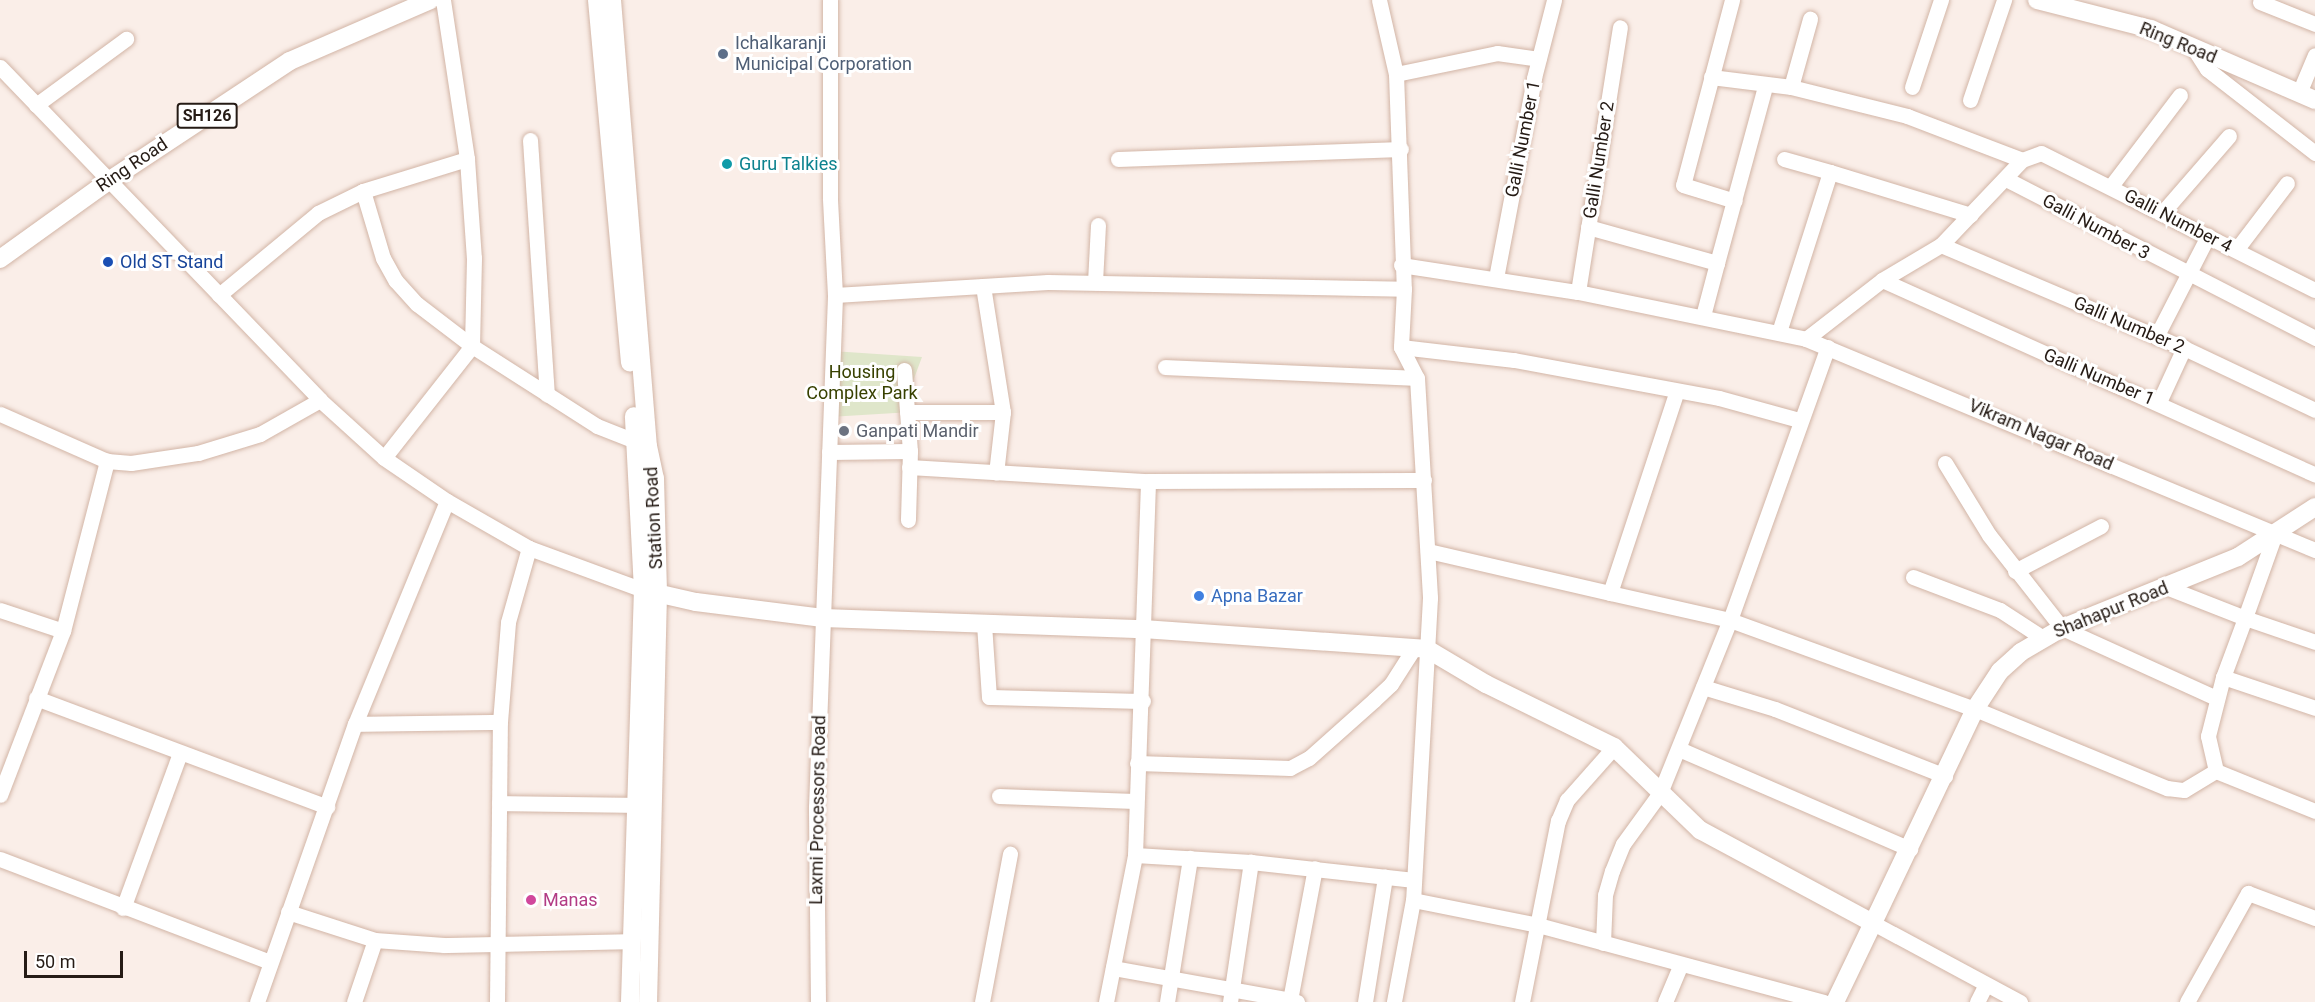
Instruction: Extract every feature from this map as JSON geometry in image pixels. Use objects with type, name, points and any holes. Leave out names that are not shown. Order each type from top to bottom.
[{"type":"main road","name":"Ring Road","points":[[0,259],[106,182],[290,61],[430,0]]},
{"type":"main road","name":"Station Road","points":[[597,0],[642,443]]},
{"type":"main road","name":"Station Road","points":[[612,0],[650,592],[648,1002]]},
{"type":"main road","name":"Ring Road","points":[[2037,0],[2081,5],[2151,29],[2307,97]]},
{"type":"main road","name":"Shahapur Road","points":[[1835,1002],[1945,776],[1975,709],[2000,671],[2043,638],[2062,628],[2238,557],[2315,507]]},
{"type":"main road","name":"Station Road","points":[[630,1002],[635,805],[650,592]]},
{"type":"main road","points":[[650,592],[823,618],[1143,629],[1420,648],[1486,684],[1614,747],[1693,825],[1725,847],[1873,923]]},
{"type":"street","points":[[384,458],[472,346],[474,258],[467,159],[443,0]]},
{"type":"street","name":"Laxmi Processors Road","points":[[818,1002],[816,807],[835,295],[830,198],[830,0]]},
{"type":"street","points":[[1379,0],[1396,74],[1401,149],[1401,265],[1404,289],[1401,347],[1417,378],[1428,551],[1420,648],[1413,900],[1394,1002]]},
{"type":"street","name":"Galli Number 1","points":[[1496,278],[1539,59],[1554,0]]},
{"type":"street","points":[[1732,0],[1683,185],[1736,201]]},
{"type":"street","points":[[1912,87],[1941,0]]},
{"type":"street","points":[[1970,100],[2004,0]]},
{"type":"street","points":[[2260,2],[2315,24]]},
{"type":"street","points":[[1791,87],[1810,19]]},
{"type":"street","name":"Galli Number 2","points":[[1578,292],[1620,27]]},
{"type":"street","points":[[36,105],[126,39]]},
{"type":"street","points":[[2194,49],[2206,69],[2315,153]]},
{"type":"street","points":[[1396,74],[1497,53],[1539,59]]},
{"type":"street","points":[[2307,97],[2315,55]]},
{"type":"street","points":[[2,72],[36,105],[106,182],[320,400],[384,458],[447,501],[529,548],[650,592]]},
{"type":"street","points":[[1711,77],[1765,86],[1791,87],[1907,116],[2022,160],[1941,245],[1882,280],[1806,339]]},
{"type":"street","points":[[1703,316],[1736,201],[1765,86]]},
{"type":"street","points":[[2111,186],[2180,95]]},
{"type":"street","points":[[2162,213],[2229,136]]},
{"type":"street","points":[[530,140],[546,394]]},
{"type":"street","points":[[1118,159],[1401,149]]},
{"type":"street","name":"Galli Number 4","points":[[2022,160],[2041,153],[2315,290]]},
{"type":"street","points":[[219,295],[318,213],[363,191],[467,159]]},
{"type":"street","points":[[1785,159],[1971,214]]},
{"type":"street","points":[[1779,332],[1830,172]]},
{"type":"street","name":"Galli Number 3","points":[[2006,179],[2187,275],[2315,338]]},
{"type":"street","points":[[2236,250],[2287,183]]},
{"type":"street","points":[[363,191],[383,258],[396,280],[417,304],[472,346],[597,426],[642,443]]},
{"type":"street","points":[[1095,282],[1098,225]]},
{"type":"street","points":[[1588,227],[1717,263]]},
{"type":"street","points":[[2156,337],[2208,236]]},
{"type":"street","name":"Galli Number 2","points":[[1941,245],[2184,348],[2315,410]]},
{"type":"street","name":"Vikram Nagar Road","points":[[1401,265],[1578,292],[1806,339],[2315,550]]},
{"type":"street","name":"Galli Number 1","points":[[1882,280],[2159,402],[2315,475]]},
{"type":"street","points":[[835,295],[1095,282],[1404,289]]},
{"type":"street","points":[[983,286],[1003,412],[996,473]]},
{"type":"street","points":[[1401,347],[1514,360],[1676,393],[1719,398],[1798,420]]},
{"type":"street","points":[[1603,943],[1604,905],[1612,871],[1623,844],[1660,793],[1679,749],[1730,620],[1798,420],[1828,347]]},
{"type":"street","points":[[2159,402],[2184,348]]},
{"type":"street","points":[[1165,367],[1417,378]]},
{"type":"street","points":[[904,370],[910,451],[908,520]]},
{"type":"street","points":[[1610,593],[1676,393]]},
{"type":"street","points":[[0,414],[107,462],[131,463],[198,453],[260,434],[320,400]]},
{"type":"street","points":[[907,412],[1003,412]]},
{"type":"street","points":[[829,452],[910,451]]},
{"type":"street","points":[[0,795],[63,631],[107,462]]},
{"type":"street","points":[[1945,463],[2015,570],[2062,628],[2216,698]]},
{"type":"street","points":[[909,467],[1148,481],[1425,480]]},
{"type":"street","points":[[1106,1002],[1135,855],[1134,801],[1143,701],[1148,481]]},
{"type":"street","points":[[257,1002],[355,724],[447,501]]},
{"type":"street","points":[[2015,570],[2101,526]]},
{"type":"street","points":[[2216,771],[2208,736],[2216,698],[2275,534]]},
{"type":"street","points":[[497,1002],[500,722],[508,622],[529,548]]},
{"type":"street","points":[[1428,551],[1730,620],[1975,709],[2167,788],[2184,790],[2216,771]]},
{"type":"street","points":[[1913,577],[2000,610],[2043,638]]},
{"type":"street","points":[[2166,587],[2315,642]]},
{"type":"street","points":[[0,610],[63,631]]},
{"type":"street","points":[[984,624],[989,697],[1143,701]]},
{"type":"street","points":[[1137,763],[1290,768],[1309,758],[1374,700],[1391,684],[1420,648]]},
{"type":"street","points":[[2223,677],[2315,708]]},
{"type":"street","points":[[1703,687],[1775,709],[1945,776]]},
{"type":"street","points":[[36,698],[327,807]]},
{"type":"street","points":[[355,724],[500,722]]},
{"type":"street","points":[[1522,1002],[1558,821],[1567,800],[1614,747]]},
{"type":"street","points":[[1679,749],[1910,849]]},
{"type":"street","points":[[123,908],[180,753]]},
{"type":"street","points":[[2216,771],[2315,811]]},
{"type":"street","points":[[999,796],[1134,801]]},
{"type":"street","points":[[499,803],[635,805]]},
{"type":"street","points":[[982,1002],[1010,854]]},
{"type":"street","points":[[1135,855],[1251,862],[1414,880]]},
{"type":"street","points":[[1167,1002],[1190,858]]},
{"type":"street","points":[[0,859],[123,908],[270,962]]},
{"type":"street","points":[[1231,995],[1251,862]]},
{"type":"street","points":[[1113,968],[1171,976],[1231,995],[1293,1001],[1315,868]]},
{"type":"street","points":[[1365,1002],[1385,877]]},
{"type":"street","points":[[2187,1002],[2248,893],[2315,918]]},
{"type":"street","points":[[1413,900],[1538,925],[1824,1002]]},
{"type":"street","points":[[288,912],[375,940],[498,944],[631,941]]},
{"type":"street","points":[[1873,923],[1985,986],[2020,1002]]},
{"type":"street","points":[[354,1002],[375,940]]},
{"type":"street","points":[[1665,1002],[1681,964]]},
{"type":"street","points":[[1977,1002],[1985,986]]},
{"type":"green space","name":"Housing Complex Park","points":[[832,351],[922,357],[909,392],[912,412],[829,417]]},
{"type":"place","name":"Ichalkaranji Municipal Corporation","points":[[723,54]]},
{"type":"place","name":"Guru Talkies","points":[[727,164]]},
{"type":"place","name":"Old ST Stand","points":[[108,262]]},
{"type":"place","name":"Ganpati Mandir","points":[[844,431]]},
{"type":"place","name":"Apna Bazar","points":[[1199,596]]},
{"type":"place","name":"Manas","points":[[531,900]]}]
